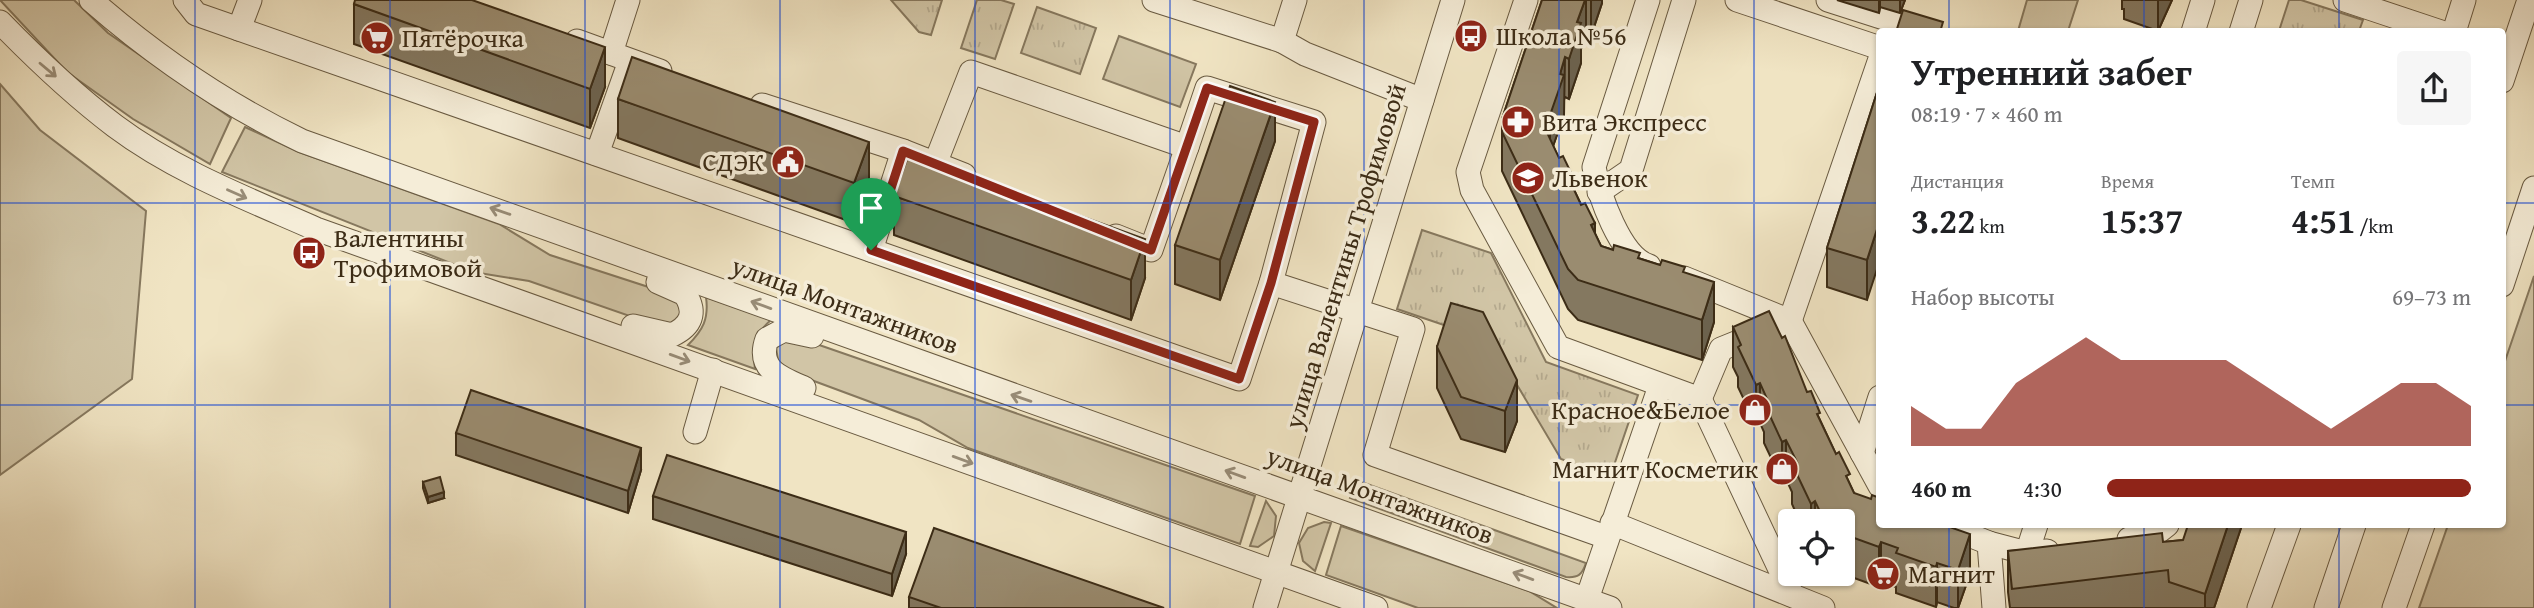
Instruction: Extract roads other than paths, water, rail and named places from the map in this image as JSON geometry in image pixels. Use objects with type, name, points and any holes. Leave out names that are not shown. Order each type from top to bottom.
[{"type":"street","name":"улица Монтажников","points":[[91,0],[129,34],[243,112],[302,141],[1611,608]]},
{"type":"street","points":[[185,0],[196,14],[1239,379],[1271,283],[1314,122],[1207,88],[1151,250],[1100,229]]},
{"type":"street","points":[[239,29],[250,0]]},
{"type":"street","points":[[597,154],[620,57],[628,0]]},
{"type":"street","points":[[1154,0],[1282,41],[1305,54],[1422,100]]},
{"type":"street","points":[[1282,41],[1295,0]]},
{"type":"street","name":"улица Валентины Трофимовой","points":[[1265,608],[1453,0]]},
{"type":"street","points":[[1526,0],[1468,172],[1472,190],[1558,346],[1700,399],[1792,595]]},
{"type":"street","points":[[1648,0],[1594,167],[1599,192],[1627,250],[1638,263],[1790,321],[1876,479]]},
{"type":"street","points":[[1599,192],[1631,170],[1684,0]]},
{"type":"street","points":[[1737,0],[1876,47]]},
{"type":"street","points":[[1828,0],[1916,28]]},
{"type":"street","points":[[2194,28],[2203,0]]},
{"type":"street","points":[[2242,28],[2251,0]]},
{"type":"street","points":[[2345,0],[2429,28]]},
{"type":"street","points":[[2455,28],[2465,0]]},
{"type":"street","points":[[2506,69],[2529,0]]},
{"type":"street","points":[[0,22],[37,60],[117,127],[209,182],[316,229],[1376,608]]},
{"type":"street","points":[[550,31],[682,78]]},
{"type":"street","points":[[1700,399],[1721,349],[1790,321],[1876,71]]},
{"type":"street","points":[[935,164],[971,72],[1186,147]]},
{"type":"street","points":[[747,99],[903,151],[986,184]]},
{"type":"street","points":[[871,250],[903,151]]},
{"type":"street","points":[[2506,274],[2534,188]]},
{"type":"street","points":[[518,300],[567,305],[661,335],[672,335],[689,324],[692,314],[685,295],[675,288],[579,254],[545,227]]},
{"type":"street","points":[[1271,283],[1413,329],[1375,455],[1609,530],[1823,608]]},
{"type":"street","points":[[917,361],[870,355],[796,330],[775,334],[768,339],[764,349],[765,360],[779,378],[878,416],[932,449]]},
{"type":"street","points":[[695,432],[713,370]]},
{"type":"street","points":[[1587,599],[1660,386]]},
{"type":"street","points":[[1862,453],[1876,409]]},
{"type":"street","points":[[1952,528],[2028,553],[2074,547]]},
{"type":"street","points":[[2028,553],[2035,528]]},
{"type":"street","points":[[2113,541],[2153,536],[2163,528]]},
{"type":"street","points":[[2259,608],[2288,528]]},
{"type":"street","points":[[2326,608],[2353,528]]},
{"type":"street","points":[[2394,608],[2422,528]]},
{"type":"street","points":[[1989,542],[1994,608]]},
{"type":"place","name":"Школа №56","points":[[1471,36]]},
{"type":"place","name":"Пятёрочка","points":[[377,38]]},
{"type":"place","name":"Вита Экспресс","points":[[1518,122]]},
{"type":"place","name":"СДЭК","points":[[788,162]]},
{"type":"place","name":"Львенок","points":[[1528,178]]},
{"type":"place","name":"Валентины Трофимовой","points":[[309,253]]},
{"type":"place","name":"Красное&Белое","points":[[1755,410]]},
{"type":"place","name":"Магнит Косметик","points":[[1782,469]]},
{"type":"place","name":"Магнит","points":[[1883,574]]}]
